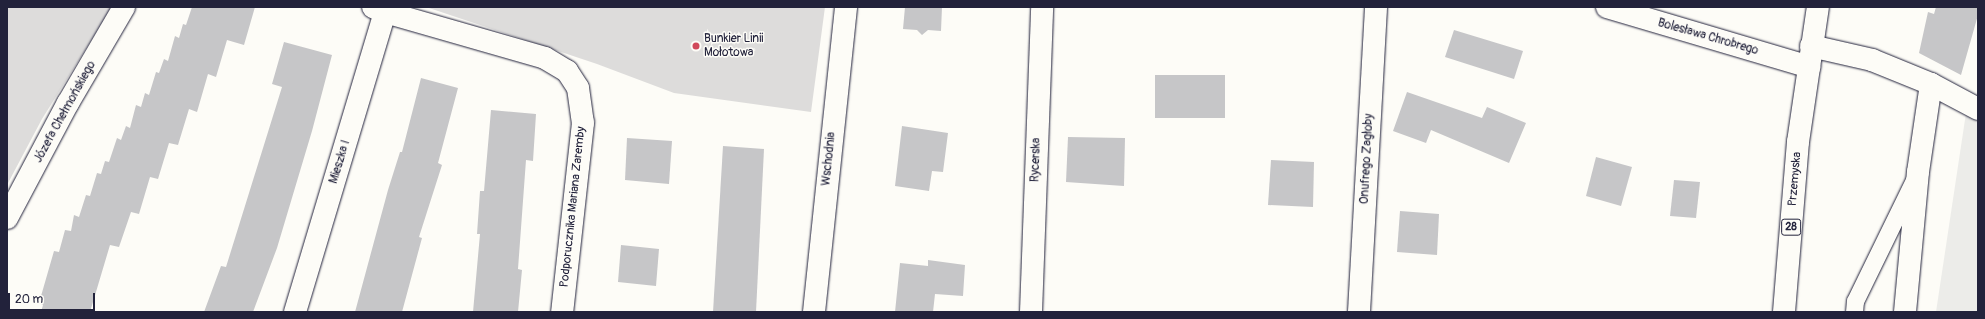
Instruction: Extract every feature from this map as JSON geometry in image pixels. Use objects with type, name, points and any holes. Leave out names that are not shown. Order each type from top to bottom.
[{"type":"street","name":"Józefa Chełmońskiego","points":[[7,218],[68,102],[124,7]]},
{"type":"street","name":"Wschodnia","points":[[814,312],[846,7]]},
{"type":"street","name":"Rycerska","points":[[1031,312],[1042,7]]},
{"type":"street","name":"Onufrego Zagłoby","points":[[1359,312],[1376,7]]},
{"type":"street","name":"Bolesława Chrobrego","points":[[1607,7],[1809,67]]},
{"type":"street","name":"Przemyska","points":[[1784,312],[1798,142],[1811,46],[1818,7]]},
{"type":"street","name":"Mieszka I","points":[[295,312],[379,10]]},
{"type":"street","name":"Podporucznika Mariana Zaremby","points":[[379,10],[545,58],[567,71],[578,88],[583,123],[562,312]]},
{"type":"street","points":[[1811,46],[1872,60],[1931,84],[1978,109]]},
{"type":"street","points":[[1905,312],[1918,172],[1931,84]]},
{"type":"lane","points":[[1854,312],[1855,301],[1918,172]]},
{"type":"shaded area","points":[[7,7],[112,7],[42,119],[7,185]]},
{"type":"shaded area","points":[[426,7],[825,7],[811,112],[674,93],[597,64]]},
{"type":"shaded area","points":[[1966,113],[1978,120],[1978,312],[1936,312]]},
{"type":"building","points":[[192,7],[255,7],[244,45],[227,40],[216,77],[208,74],[197,112],[189,109],[178,145],[169,143],[158,179],[150,177],[139,214],[131,212],[119,247],[110,245],[90,312],[41,312],[43,305],[39,303],[54,251],[59,252],[65,230],[71,231],[74,215],[79,217],[86,195],[90,196],[97,173],[101,174],[105,161],[109,162],[117,138],[121,140],[126,126],[130,128],[136,105],[141,107],[145,93],[149,95],[156,72],[159,73],[164,59],[168,61],[175,36],[179,38],[183,24],[186,25]]},
{"type":"building","points":[[905,7],[942,7],[941,31],[928,30],[922,35],[917,30],[903,29]]},
{"type":"building","points":[[1936,7],[1978,7],[1978,15],[1961,75],[1919,53],[1928,12],[1934,14]]},
{"type":"building","points":[[1454,30],[1523,51],[1514,79],[1445,57]]},
{"type":"building","points":[[284,42],[332,55],[312,131],[277,248],[253,312],[204,312],[221,266],[226,267],[282,87],[272,84]]},
{"type":"building","points":[[1155,75],[1225,75],[1225,118],[1155,118]]},
{"type":"building","points":[[421,78],[458,88],[438,163],[442,165],[419,237],[422,238],[402,312],[355,312],[388,190],[400,152],[402,152]]},
{"type":"building","points":[[1407,92],[1482,118],[1487,107],[1526,123],[1509,163],[1431,130],[1426,143],[1393,131]]},
{"type":"building","points":[[491,110],[536,114],[533,161],[526,160],[518,269],[522,270],[518,312],[473,312],[480,234],[477,234],[480,191],[484,191]]},
{"type":"building","points":[[902,126],[948,133],[943,172],[932,171],[929,191],[895,186]]},
{"type":"building","points":[[1068,137],[1125,138],[1124,186],[1066,182]]},
{"type":"building","points":[[627,138],[672,141],[669,184],[625,180]]},
{"type":"building","points":[[723,146],[764,149],[756,312],[713,312]]},
{"type":"building","points":[[1596,157],[1632,167],[1621,206],[1586,196]]},
{"type":"building","points":[[1271,160],[1314,162],[1313,207],[1268,205]]},
{"type":"building","points":[[1674,180],[1700,182],[1696,218],[1670,216]]},
{"type":"building","points":[[1400,211],[1439,214],[1437,255],[1397,252]]},
{"type":"building","points":[[621,245],[659,249],[656,286],[618,282]]},
{"type":"building","points":[[928,260],[965,265],[963,296],[935,294],[933,312],[895,312],[900,263],[928,266]]},
{"type":"place","name":"Bunkier Linii Mołotowa","points":[[696,46]]}]
